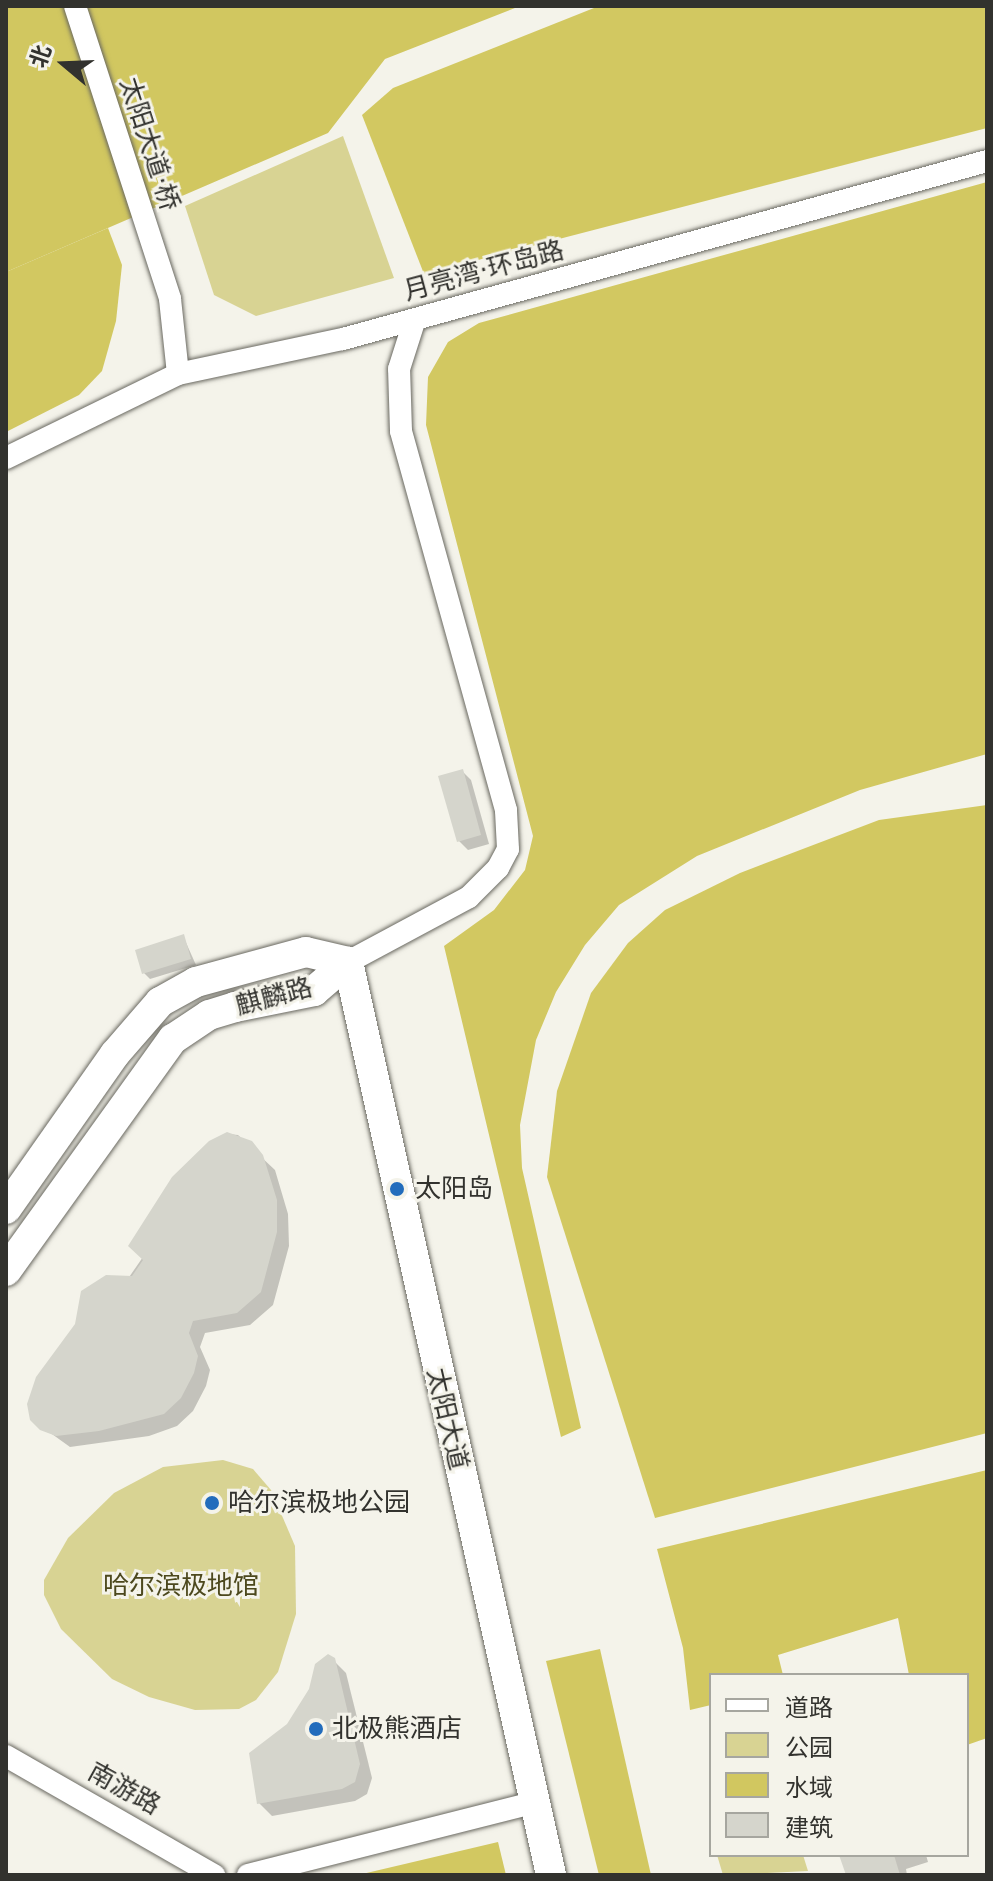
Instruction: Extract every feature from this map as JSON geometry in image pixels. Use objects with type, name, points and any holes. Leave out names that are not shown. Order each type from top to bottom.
[{"type":"main road","name":"麒麟路","points":[[6,1209],[124,1041],[160,1002],[196,982],[306,952],[348,962]]},
{"type":"main road","name":"麒麟路","points":[[6,1271],[173,1039],[209,1015],[314,991],[348,962]]},
{"type":"main road","name":"太阳大道","points":[[348,962],[551,1875]]},
{"type":"street","name":"太阳大道·桥","points":[[75,6],[170,299],[178,374]]},
{"type":"street","name":"月亮湾·环岛路","points":[[6,458],[178,374],[415,319],[987,161]]},
{"type":"street","points":[[348,962],[469,897],[498,868],[508,849],[506,810],[400,422],[399,369],[415,319]]},
{"type":"street","name":"南游路","points":[[6,1756],[214,1875]]},
{"type":"street","points":[[248,1875],[533,1803]]},
{"type":"green space","points":[[343,136],[394,278],[256,316],[214,295],[185,206]]},
{"type":"green space","name":"哈尔滨极地馆","points":[[223,1460],[253,1469],[271,1490],[295,1546],[296,1614],[278,1672],[256,1700],[239,1709],[195,1710],[149,1697],[112,1679],[61,1629],[44,1595],[44,1580],[68,1538],[114,1493],[163,1467]]},
{"type":"green space","points":[[718,1857],[804,1857],[808,1871],[723,1875]]},
{"type":"shaded area","points":[[599,6],[987,6],[987,128],[424,274],[362,115],[393,88]]},
{"type":"shaded area","points":[[987,182],[987,754],[860,790],[697,856],[619,905],[585,945],[556,992],[536,1040],[520,1125],[522,1168],[581,1428],[561,1437],[444,946],[494,910],[525,870],[533,836],[426,425],[428,377],[448,342],[479,323]]},
{"type":"shaded area","points":[[108,228],[122,265],[116,321],[102,371],[79,395],[6,432],[6,272]]},
{"type":"shaded area","points":[[987,805],[987,1433],[655,1518],[547,1177],[557,1091],[591,993],[628,943],[665,910],[740,873],[879,820]]},
{"type":"shaded area","points":[[987,1470],[987,1738],[969,1744],[969,1673],[909,1673],[898,1618],[778,1655],[782,1673],[709,1673],[709,1705],[690,1710],[683,1648],[657,1549]]},
{"type":"shaded area","points":[[600,1649],[651,1875],[599,1875],[546,1661]]},
{"type":"shaded area","points":[[498,1842],[506,1875],[358,1875]]},
{"type":"water","points":[[6,6],[520,6],[385,59],[328,133],[6,272]]},
{"type":"building","points":[[463,769],[481,835],[457,842],[438,776]]},
{"type":"building","points":[[184,934],[191,959],[142,974],[135,950]]},
{"type":"building","points":[[227,1132],[252,1141],[263,1155],[277,1200],[277,1232],[261,1292],[237,1313],[193,1321],[189,1333],[198,1356],[194,1373],[181,1398],[164,1414],[99,1431],[56,1436],[40,1430],[30,1420],[27,1404],[36,1377],[75,1324],[81,1291],[106,1275],[132,1276],[143,1260],[128,1246],[172,1177],[209,1141]]},
{"type":"building","name":"北极熊酒店","points":[[328,1654],[335,1658],[360,1764],[355,1782],[342,1789],[257,1804],[249,1753],[287,1724],[309,1689],[315,1664]]},
{"type":"building","points":[[840,1857],[895,1857],[900,1875],[846,1875]]},
{"type":"place","name":"太阳岛","points":[[397,1189]]},
{"type":"place","name":"哈尔滨极地公园","points":[[212,1503]]},
{"type":"place","name":"北极熊酒店","points":[[316,1729]]}]
